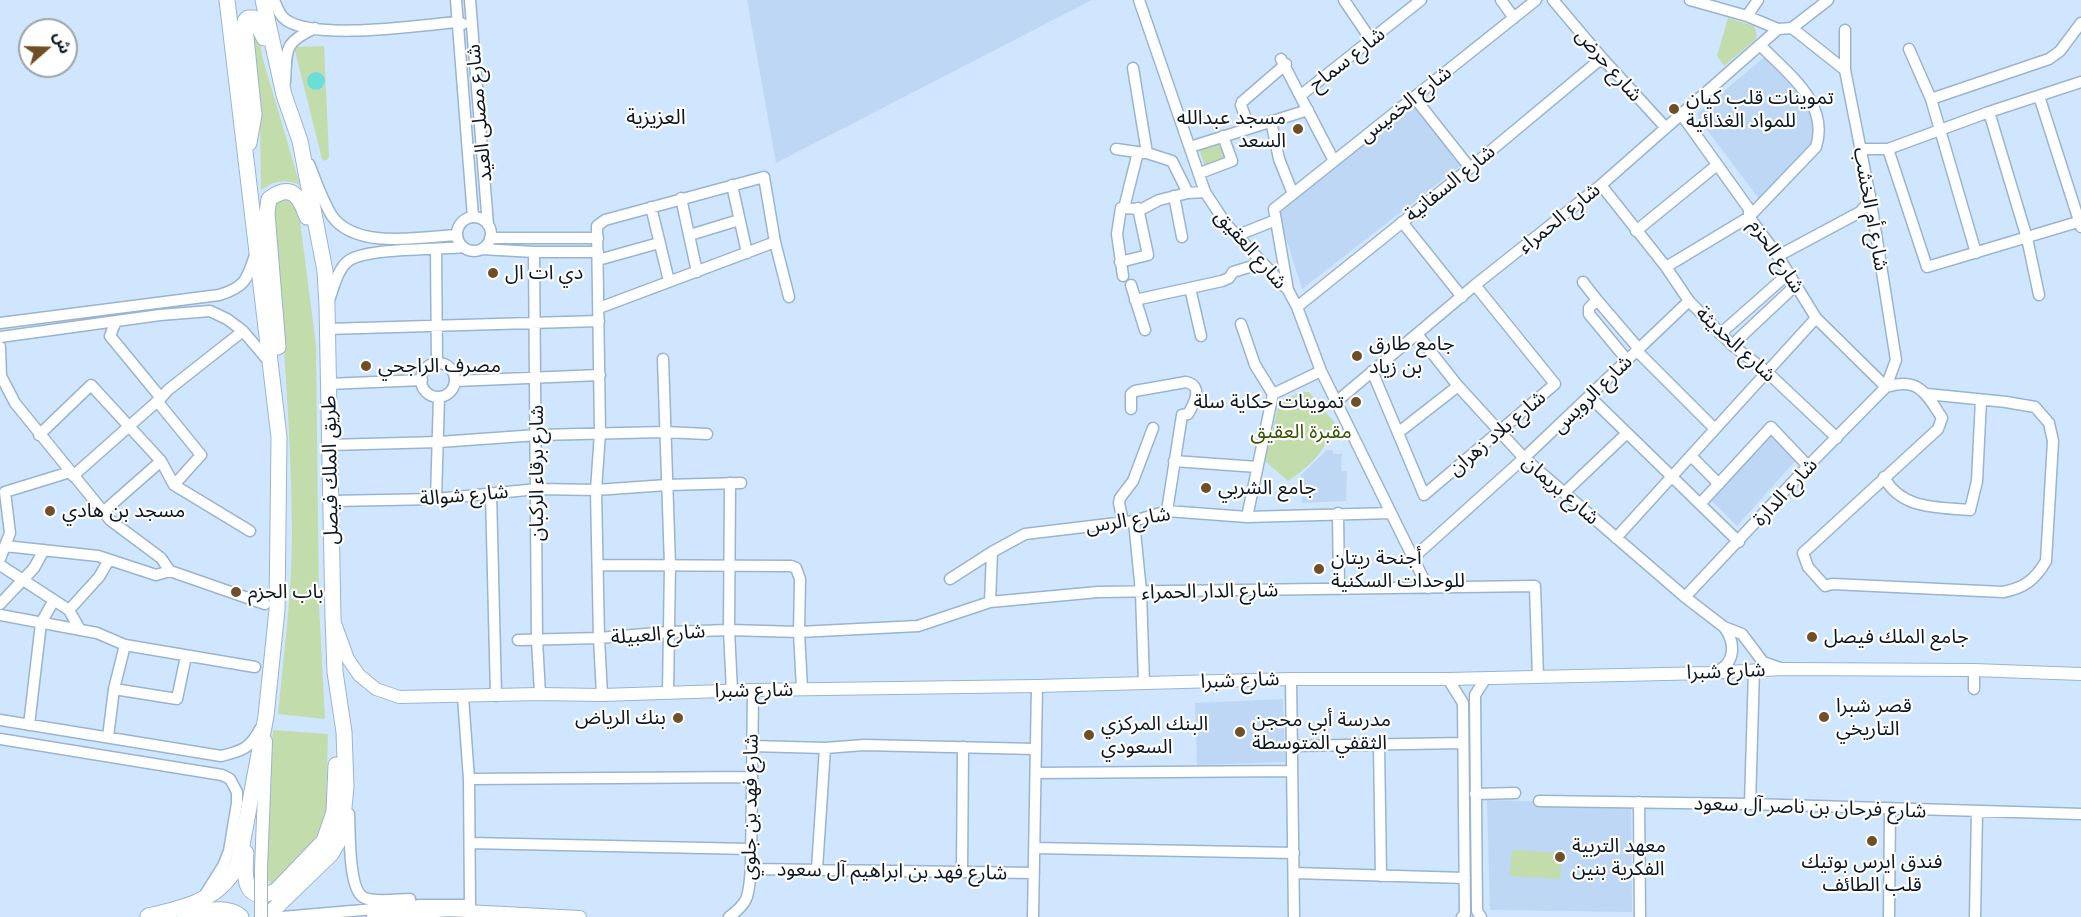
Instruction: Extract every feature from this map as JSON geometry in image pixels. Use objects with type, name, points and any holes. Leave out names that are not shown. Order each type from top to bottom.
[{"type":"highway","points":[[227,0],[279,437]]},
{"type":"highway","name":"طريق الملك فيصل","points":[[263,0],[283,87],[300,141],[325,271],[335,672],[344,735],[346,787],[341,837],[331,854],[269,916]]},
{"type":"highway","points":[[246,158],[254,115],[245,28],[245,21],[248,18],[256,20],[283,87]]},
{"type":"highway","points":[[143,916],[185,908],[202,900],[221,886],[233,873],[240,856],[267,716],[277,603],[279,437],[278,340],[267,213],[269,199],[276,194],[287,191],[295,194],[302,202],[325,271]]},
{"type":"highway","points":[[249,811],[244,874],[252,892],[268,894],[276,891],[324,841],[334,812],[337,755],[344,735]]},
{"type":"highway","points":[[143,916],[227,910],[236,912],[241,917]]},
{"type":"main road","name":"شارع شبرا","points":[[333,617],[348,659],[359,675],[376,689],[399,697],[602,695],[1291,679],[1448,679],[1783,669],[1974,670],[2081,674]]},
{"type":"main road","points":[[267,716],[261,869],[269,916]]},
{"type":"main road","points":[[372,917],[448,910],[580,917]]},
{"type":"main road","points":[[500,917],[517,915]]},
{"type":"street","points":[[274,0],[284,18],[294,24],[315,28],[357,30],[459,22],[472,27]]},
{"type":"street","name":"شارع مصلى العيد","points":[[456,0],[473,217]]},
{"type":"street","name":"شارع مصلى العيد","points":[[470,0],[488,225]]},
{"type":"street","name":"شارع العقيق","points":[[1139,0],[1205,192],[1226,224],[1288,291],[1297,307],[1321,371],[1428,588]]},
{"type":"street","points":[[1344,0],[1371,40]]},
{"type":"street","points":[[1501,0],[1514,18]]},
{"type":"street","name":"شارع الخميس","points":[[1238,235],[1275,215],[1293,194],[1334,160],[1536,0]]},
{"type":"street","name":"شارع حرض","points":[[1553,0],[1666,128]]},
{"type":"street","points":[[1690,0],[1747,16],[1778,29],[1792,28],[1828,0]]},
{"type":"street","points":[[1747,16],[1758,0]]},
{"type":"street","name":"شارع سماح","points":[[1301,95],[1418,1]]},
{"type":"street","points":[[1931,99],[2049,59],[2060,51],[2081,23]]},
{"type":"street","points":[[283,87],[290,43],[315,28]]},
{"type":"street","points":[[1792,28],[1845,70]]},
{"type":"street","name":"شارع الحمراء","points":[[1336,402],[1475,285],[1601,185],[1778,29]]},
{"type":"street","name":"شارع أم الخشب","points":[[1845,30],[1845,70],[1870,195],[1896,360],[1886,387]]},
{"type":"street","points":[[1666,267],[1749,217],[1816,147],[1820,134],[1816,109],[1810,98],[1760,45]]},
{"type":"street","points":[[1908,49],[1931,99],[1976,252]]},
{"type":"street","name":"شارع السفانية","points":[[1297,307],[1602,58]]},
{"type":"street","points":[[1249,128],[1242,102],[1283,61],[1334,160]]},
{"type":"street","points":[[1123,276],[1117,234],[1120,210],[1124,208],[1142,153],[1133,68]]},
{"type":"street","points":[[1860,149],[1888,149],[1940,132],[1989,112],[2081,82]]},
{"type":"street","points":[[1888,149],[1927,267],[2080,223],[2039,96]]},
{"type":"street","points":[[1414,97],[1470,168]]},
{"type":"street","points":[[1190,147],[1308,110]]},
{"type":"street","points":[[1989,112],[2027,238],[2039,296]]},
{"type":"street","name":"شارع الحزم","points":[[1681,114],[1749,209],[1749,217],[1778,256],[1816,318],[1886,387]]},
{"type":"street","points":[[1271,121],[1280,159],[1293,194]]},
{"type":"street","points":[[1200,172],[1232,161],[1223,136]]},
{"type":"street","points":[[300,141],[333,218],[346,229],[361,236],[377,238],[457,235]]},
{"type":"street","points":[[1116,149],[1172,160],[1188,193]]},
{"type":"street","points":[[1636,231],[1717,165]]},
{"type":"street","points":[[602,695],[596,490],[600,433],[597,226],[599,223],[681,198],[764,177],[775,242],[789,297]]},
{"type":"street","points":[[732,185],[747,253]]},
{"type":"street","name":"شارع الحديثة","points":[[1601,185],[1666,267],[1689,302],[1720,334],[1767,372],[1837,438]]},
{"type":"street","points":[[1124,208],[1146,208],[1154,202],[1174,196],[1205,192]]},
{"type":"street","points":[[1778,256],[1860,212],[1867,204],[1870,195]]},
{"type":"street","points":[[1174,196],[1182,237]]},
{"type":"street","points":[[681,198],[696,272]]},
{"type":"street","points":[[651,207],[669,281]]},
{"type":"street","points":[[1120,262],[1148,255],[1138,208]]},
{"type":"street","points":[[1275,215],[1288,291]]},
{"type":"street","points":[[463,247],[457,235],[460,225],[473,217],[488,225],[490,238],[482,249]]},
{"type":"street","points":[[690,235],[740,220]]},
{"type":"street","points":[[1402,222],[1462,297]]},
{"type":"street","points":[[490,238],[598,238]]},
{"type":"street","points":[[599,308],[775,242]]},
{"type":"street","points":[[327,306],[339,273],[347,262],[363,254],[463,247],[472,251],[482,249],[598,256],[659,243]]},
{"type":"street","points":[[0,323],[219,295],[233,291],[244,284],[256,249]]},
{"type":"street","points":[[436,250],[437,364]]},
{"type":"street","name":"شارع برقاء الركبان","points":[[534,252],[537,640],[540,694]]},
{"type":"street","points":[[1135,300],[1222,281],[1229,278],[1233,272],[1262,263]]},
{"type":"street","points":[[1720,334],[1789,273]]},
{"type":"street","points":[[1583,282],[1638,350],[1715,429]]},
{"type":"street","points":[[1131,285],[1144,330]]},
{"type":"street","name":"شارع بلاد زهران","points":[[1399,432],[1424,495],[1555,384],[1475,285]]},
{"type":"street","points":[[1732,345],[1796,285]]},
{"type":"street","points":[[1190,288],[1201,336]]},
{"type":"street","points":[[1597,300],[1589,308],[1589,314],[1627,360]]},
{"type":"street","name":"شارع الرويس","points":[[1413,558],[1524,458],[1689,302]]},
{"type":"street","points":[[0,337],[160,315],[210,311],[227,319],[243,331],[272,365]]},
{"type":"street","points":[[1616,538],[1816,318]]},
{"type":"street","points":[[116,321],[110,336],[201,455],[174,485]]},
{"type":"street","points":[[327,329],[535,321],[599,321]]},
{"type":"street","points":[[1241,324],[1255,365],[1272,394],[1247,517]]},
{"type":"street","points":[[0,559],[5,546],[3,493],[71,474],[243,331]]},
{"type":"street","name":"شارع بريمان","points":[[1417,334],[1458,386],[1524,458],[1685,597],[1724,627],[1742,634],[1763,662],[1783,669]]},
{"type":"street","points":[[0,347],[1,376],[15,403],[39,435],[103,512],[130,537],[161,558],[170,571]]},
{"type":"street","points":[[663,359],[670,565],[668,693]]},
{"type":"street","points":[[437,364],[452,370],[455,381],[452,391],[439,397],[424,390],[422,380],[428,367],[437,364]]},
{"type":"street","points":[[1272,394],[1321,371]]},
{"type":"street","points":[[1372,371],[1399,432],[1458,386]]},
{"type":"street","points":[[455,381],[600,375]]},
{"type":"street","points":[[328,384],[422,380]]},
{"type":"street","points":[[1131,409],[1131,394],[1135,391],[1186,382],[1192,383],[1195,387],[1196,400],[1188,414],[1182,415],[1167,511]]},
{"type":"street","points":[[1886,387],[1900,383],[1917,386],[1927,394],[1942,418],[1938,429],[1803,553],[1808,567],[1825,586],[1832,584],[2003,592],[2017,589],[2030,582],[2046,561],[2053,432],[2049,423],[2035,407],[1927,394]]},
{"type":"street","points":[[39,435],[91,385],[161,461],[174,485],[250,531]]},
{"type":"street","name":"شارع الدارة","points":[[1685,597],[1886,387]]},
{"type":"street","points":[[1589,396],[1739,542]]},
{"type":"street","points":[[436,499],[439,397]]},
{"type":"street","points":[[1884,477],[1888,486],[1901,497],[1918,505],[1970,510],[1977,481],[1981,399]]},
{"type":"street","points":[[1700,504],[1771,427],[1808,466]]},
{"type":"street","points":[[1144,683],[1141,592],[1128,521],[1119,503],[1120,498],[1133,481],[1153,428]]},
{"type":"street","points":[[329,445],[439,442],[600,433],[707,434]]},
{"type":"street","points":[[1564,492],[1627,433]]},
{"type":"street","points":[[1691,456],[1719,484]]},
{"type":"street","points":[[103,512],[161,461]]},
{"type":"street","points":[[1174,461],[1257,467]]},
{"type":"street","name":"شارع شوالة","points":[[332,501],[436,499],[537,489],[596,490],[735,483],[731,566]]},
{"type":"street","points":[[491,494],[496,696]]},
{"type":"street","name":"شارع الرس","points":[[950,579],[1025,534],[1128,521],[1167,511],[1247,517],[1391,513]]},
{"type":"street","points":[[1338,513],[1339,589]]},
{"type":"street","points":[[5,546],[98,556],[156,574],[170,571],[265,604]]},
{"type":"street","points":[[0,603],[34,568],[44,550]]},
{"type":"street","points":[[990,602],[992,552]]},
{"type":"street","points":[[69,610],[99,577],[109,560]]},
{"type":"street","points":[[0,565],[69,610],[80,630]]},
{"type":"street","points":[[598,565],[790,566],[796,568],[800,579],[799,632],[802,689]]},
{"type":"street","points":[[731,566],[729,630],[732,691]]},
{"type":"street","name":"شارع الدار الحمراء","points":[[799,632],[918,626],[990,602],[1098,592],[1535,586],[1538,677]]},
{"type":"street","points":[[29,724],[41,623],[54,600]]},
{"type":"street","points":[[0,615],[98,633],[125,645],[255,667]]},
{"type":"street","points":[[1708,673],[1720,670],[1729,661],[1733,649],[1731,637],[1724,627]]},
{"type":"street","name":"شارع العبيلة","points":[[518,640],[599,638],[729,630],[799,632]]},
{"type":"street","points":[[108,737],[114,689],[125,645]]},
{"type":"street","points":[[114,689],[177,699],[186,656]]},
{"type":"street","points":[[1750,804],[1754,670]]},
{"type":"street","points":[[1974,670],[1974,689]]},
{"type":"street","points":[[1481,917],[1477,911],[1475,695],[1486,678]]},
{"type":"street","points":[[1291,679],[1294,917]]},
{"type":"street","points":[[1448,679],[1463,703],[1465,914],[1462,917]]},
{"type":"street","points":[[1033,917],[1037,686]]},
{"type":"street","name":"شارع فهد بن جلوي","points":[[729,917],[742,907],[748,897],[751,869],[753,690]]},
{"type":"street","points":[[269,916],[421,904],[470,905],[469,779],[463,697]]},
{"type":"street","points":[[0,720],[221,756],[241,750],[254,742],[267,716]]},
{"type":"street","points":[[0,739],[222,775],[230,779],[237,792],[237,803],[229,851],[218,876],[202,900]]},
{"type":"street","points":[[1292,746],[1462,743]]},
{"type":"street","points":[[1379,745],[1381,876]]},
{"type":"street","points":[[752,746],[1036,749]]},
{"type":"street","points":[[962,871],[963,747]]},
{"type":"street","points":[[817,869],[825,748]]},
{"type":"street","points":[[1036,773],[1292,771]]},
{"type":"street","points":[[469,779],[752,777]]},
{"type":"street","points":[[346,787],[353,877],[361,896],[370,900],[470,897]]},
{"type":"street","points":[[1475,794],[1515,793]]},
{"type":"street","name":"شارع فرحان بن ناصر آل سعود","points":[[1539,801],[1750,804],[2081,814]]},
{"type":"street","points":[[1639,802],[1640,917]]},
{"type":"street","points":[[1889,917],[1890,809]]},
{"type":"street","points":[[1976,917],[1977,811]]},
{"type":"street","points":[[470,843],[750,849]]},
{"type":"street","points":[[1035,848],[1294,853]]},
{"type":"street","name":"شارع فهد بن ابراهيم آل سعود","points":[[751,869],[1034,873]]},
{"type":"street","points":[[1294,873],[1465,879]]},
{"type":"shaded area","points":[[747,0],[1092,0],[776,163]]},
{"type":"shaded area","points":[[1763,58],[1768,58],[1811,110],[1815,138],[1759,199],[1698,118],[1698,113]]},
{"type":"shaded area","points":[[316,72],[322,75],[325,81],[322,87],[316,90],[310,87],[307,81],[310,75]]},
{"type":"shaded area","points":[[1414,105],[1460,166],[1302,289],[1278,213]]},
{"type":"shaded area","points":[[1769,435],[1772,435],[1796,460],[1737,526],[1709,498]]},
{"type":"shaded area","points":[[1327,450],[1333,450],[1333,454],[1342,454],[1341,471],[1347,471],[1346,501],[1302,503],[1301,475]]},
{"type":"shaded area","name":"مدرسة أبي محجن الثقفي المتوسطة","points":[[1283,699],[1285,762],[1197,765],[1195,703]]},
{"type":"shaded area","name":"معهد التربية الفكرية بنين","points":[[1487,800],[1631,804],[1632,912],[1490,910]]},
{"type":"green space","points":[[1728,18],[1754,26],[1757,33],[1756,39],[1724,66],[1717,56]]},
{"type":"green space","points":[[250,31],[259,33],[262,56],[300,185],[280,181],[261,190],[260,125]]},
{"type":"green space","points":[[324,46],[329,156],[324,161],[322,159],[294,47]],"holes":[[[318,72],[323,76],[325,84],[321,89],[315,90],[307,83],[308,77]]]},
{"type":"green space","points":[[1220,140],[1226,159],[1205,166],[1198,147]]},
{"type":"green space","points":[[286,196],[295,202],[299,213],[316,345],[319,605],[325,719],[278,714],[289,600],[292,531],[285,369],[271,208],[278,198]]},
{"type":"green space","name":"مقبرة العقيق","points":[[1301,392],[1309,392],[1335,423],[1317,456],[1288,481],[1265,461],[1278,408],[1286,399]]},
{"type":"green space","points":[[273,730],[328,734],[326,812],[323,825],[317,836],[280,881],[272,885],[265,876]]},
{"type":"green space","points":[[1512,850],[1562,853],[1560,879],[1510,876]]},
{"type":"place","name":"تموينات قلب كيان للمواد الغذائية","points":[[1674,109]]},
{"type":"place","name":"مسجد عبدالله السعد","points":[[1298,129]]},
{"type":"place","name":"دي ات ال","points":[[493,273]]},
{"type":"place","name":"جامع طارق بن زياد","points":[[1357,356]]},
{"type":"place","name":"مصرف الراجحي","points":[[366,366]]},
{"type":"place","name":"تموينات حكاية سلة","points":[[1356,402]]},
{"type":"place","name":"جامع الشربي","points":[[1206,488]]},
{"type":"place","name":"مسجد بن هادي","points":[[50,511]]},
{"type":"place","name":"أجنحة ريتان للوحدات السكنية","points":[[1319,569]]},
{"type":"place","name":"باب الحزم","points":[[236,592]]},
{"type":"place","name":"جامع الملك فيصل","points":[[1812,637]]},
{"type":"place","name":"قصر شبرا التاريخي","points":[[1824,717]]},
{"type":"place","name":"بنك الرياض","points":[[678,718]]},
{"type":"place","name":"مدرسة أبي محجن الثقفي المتوسطة","points":[[1240,732]]},
{"type":"place","name":"البنك المركزي السعودي","points":[[1089,735]]},
{"type":"place","name":"فندق ايرس بوتيك قلب الطائف","points":[[1872,841]]},
{"type":"place","name":"معهد التربية الفكرية بنين","points":[[1560,857]]},
{"type":"district","name":"العزيزية","points":[[656,117]]}]
